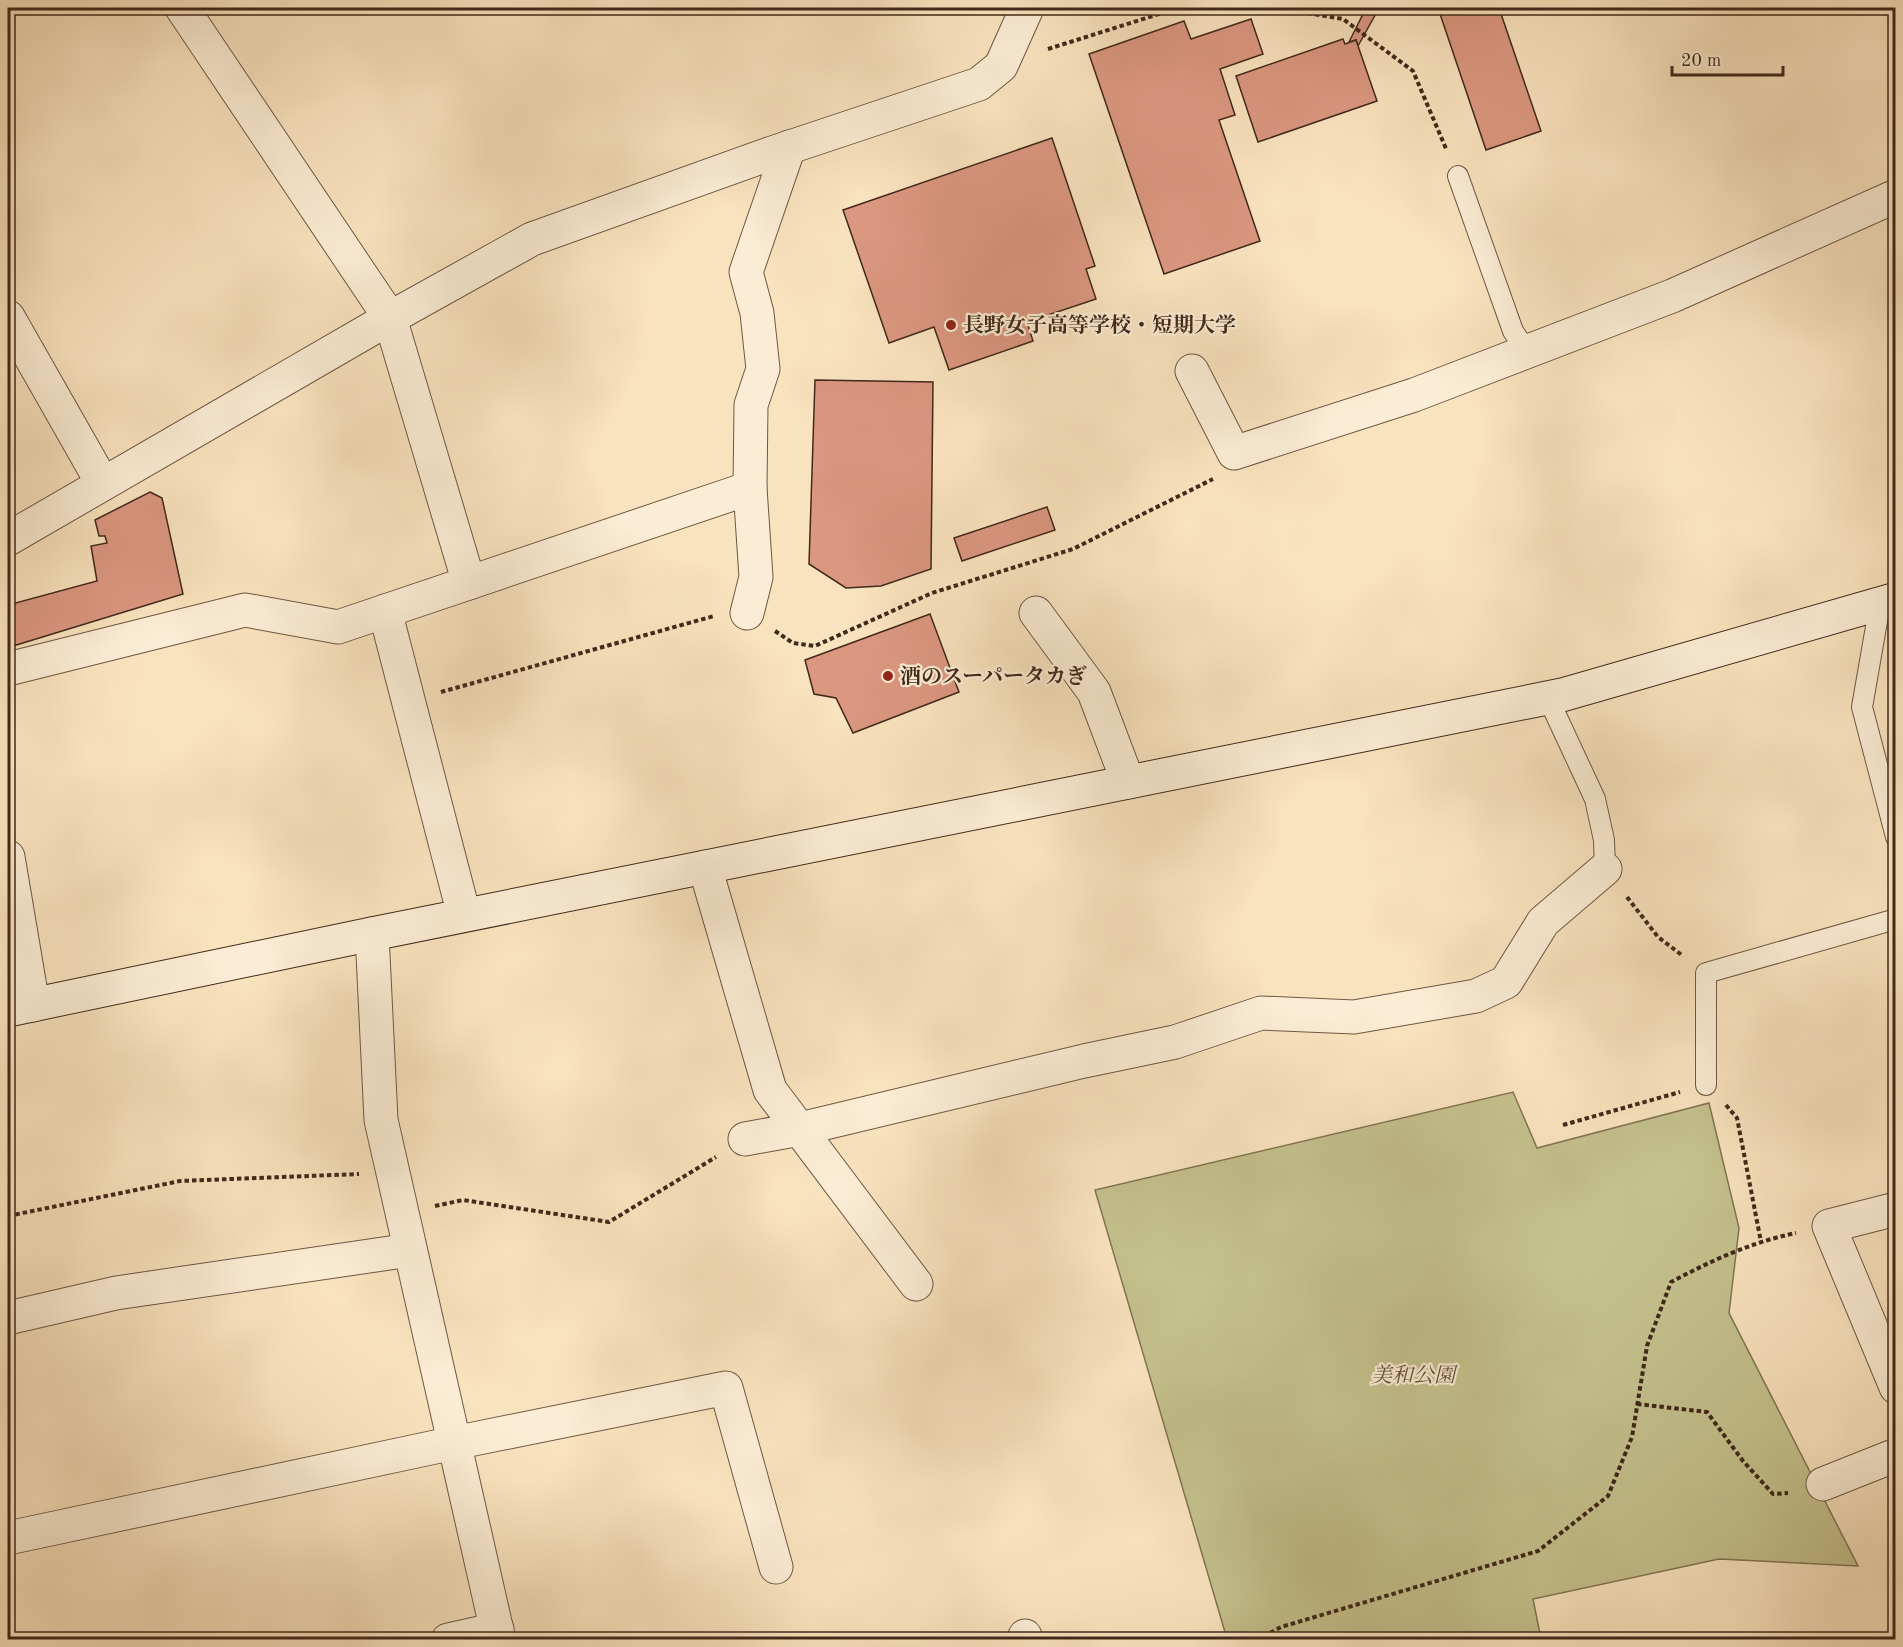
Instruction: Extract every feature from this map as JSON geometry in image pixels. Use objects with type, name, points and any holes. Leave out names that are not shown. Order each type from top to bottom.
[{"type":"street","points":[[182,8],[390,318],[469,583]]},
{"type":"street","points":[[8,539],[390,318],[532,239],[789,147],[979,84],[1001,66],[1027,8]]},
{"type":"street","points":[[747,613],[756,577],[750,488],[751,405],[764,369],[757,313],[746,272],[789,147]]},
{"type":"street","points":[[1192,371],[1234,453],[1414,395],[1672,296],[1896,196]]},
{"type":"street","points":[[8,316],[103,484]]},
{"type":"street","points":[[8,669],[245,610],[338,627],[750,488]]},
{"type":"street","points":[[8,857],[20,1008],[464,915],[1548,698],[1888,602]]},
{"type":"street","points":[[385,611],[464,915]]},
{"type":"street","points":[[1036,613],[1094,692],[1128,782]]},
{"type":"street","points":[[705,867],[770,1090],[916,1284]]},
{"type":"street","points":[[744,1139],[800,1129],[1084,1060],[1175,1042],[1261,1013],[1354,1017],[1476,996],[1506,982],[1543,922],[1605,869]]},
{"type":"street","points":[[372,934],[381,1120],[498,1634],[448,1640]]},
{"type":"street","points":[[1896,1209],[1830,1226],[1896,1387]]},
{"type":"street","points":[[8,1318],[116,1293],[410,1250]]},
{"type":"street","points":[[8,1538],[453,1443],[726,1388],[776,1567]]},
{"type":"street","points":[[1823,1484],[1896,1455]]},
{"type":"lane","points":[[1458,176],[1513,331],[1527,352]]},
{"type":"lane","points":[[1888,602],[1862,706],[1896,837]]},
{"type":"lane","points":[[1548,698],[1595,799],[1604,840],[1605,869]]},
{"type":"lane","points":[[1706,1085],[1706,973],[1896,919]]},
{"type":"path","points":[[1001,66],[1088,35],[1178,8]]},
{"type":"path","points":[[1278,8],[1342,19],[1413,71],[1458,176]]},
{"type":"path","points":[[408,701],[706,617],[747,613],[793,643],[815,646],[932,593],[1073,549],[1224,474],[1234,453]]},
{"type":"path","points":[[1605,869],[1658,937],[1706,973]]},
{"type":"path","points":[[1563,1125],[1706,1085],[1737,1118],[1761,1242]]},
{"type":"path","points":[[402,1213],[463,1200],[609,1222],[744,1139]]},
{"type":"path","points":[[8,1216],[180,1181],[393,1173]]},
{"type":"path","points":[[1257,1640],[1281,1627],[1538,1551],[1608,1496],[1632,1437],[1647,1346],[1671,1282],[1718,1257],[1761,1242],[1830,1226]]},
{"type":"path","points":[[1637,1404],[1707,1412],[1743,1461],[1773,1494],[1803,1492],[1823,1484]]},
{"type":"green space","name":"美和公園","points":[[1513,1092],[1537,1148],[1709,1103],[1739,1228],[1729,1313],[1858,1566],[1719,1559],[1533,1599],[1541,1639],[1227,1639],[1095,1190]]},
{"type":"building","points":[[1366,8],[1379,8],[1358,46],[1356,40],[1349,42]]},
{"type":"building","points":[[1438,8],[1499,8],[1541,131],[1486,150]]},
{"type":"building","points":[[1251,19],[1263,54],[1220,69],[1235,115],[1219,120],[1260,241],[1164,274],[1089,54],[1184,21],[1191,39]]},
{"type":"building","points":[[1343,39],[1345,44],[1356,40],[1377,101],[1258,142],[1236,76]]},
{"type":"building","points":[[1052,138],[1095,266],[1086,269],[1096,299],[1027,322],[1033,341],[949,370],[934,327],[889,343],[843,210]]},
{"type":"building","points":[[815,380],[933,382],[931,569],[881,586],[846,588],[809,564]]},
{"type":"building","points":[[150,492],[162,498],[183,594],[13,646],[8,626],[8,605],[97,581],[91,546],[107,543],[105,536],[99,536],[95,520]]},
{"type":"building","points":[[1047,507],[1055,530],[962,561],[954,538]]},
{"type":"building","points":[[930,614],[959,692],[853,733],[836,698],[814,694],[805,660]]},
{"type":"place","name":"長野女子高等学校・短期大学","points":[[951,325]]},
{"type":"place","name":"酒のスーパータカぎ","points":[[888,676]]}]
